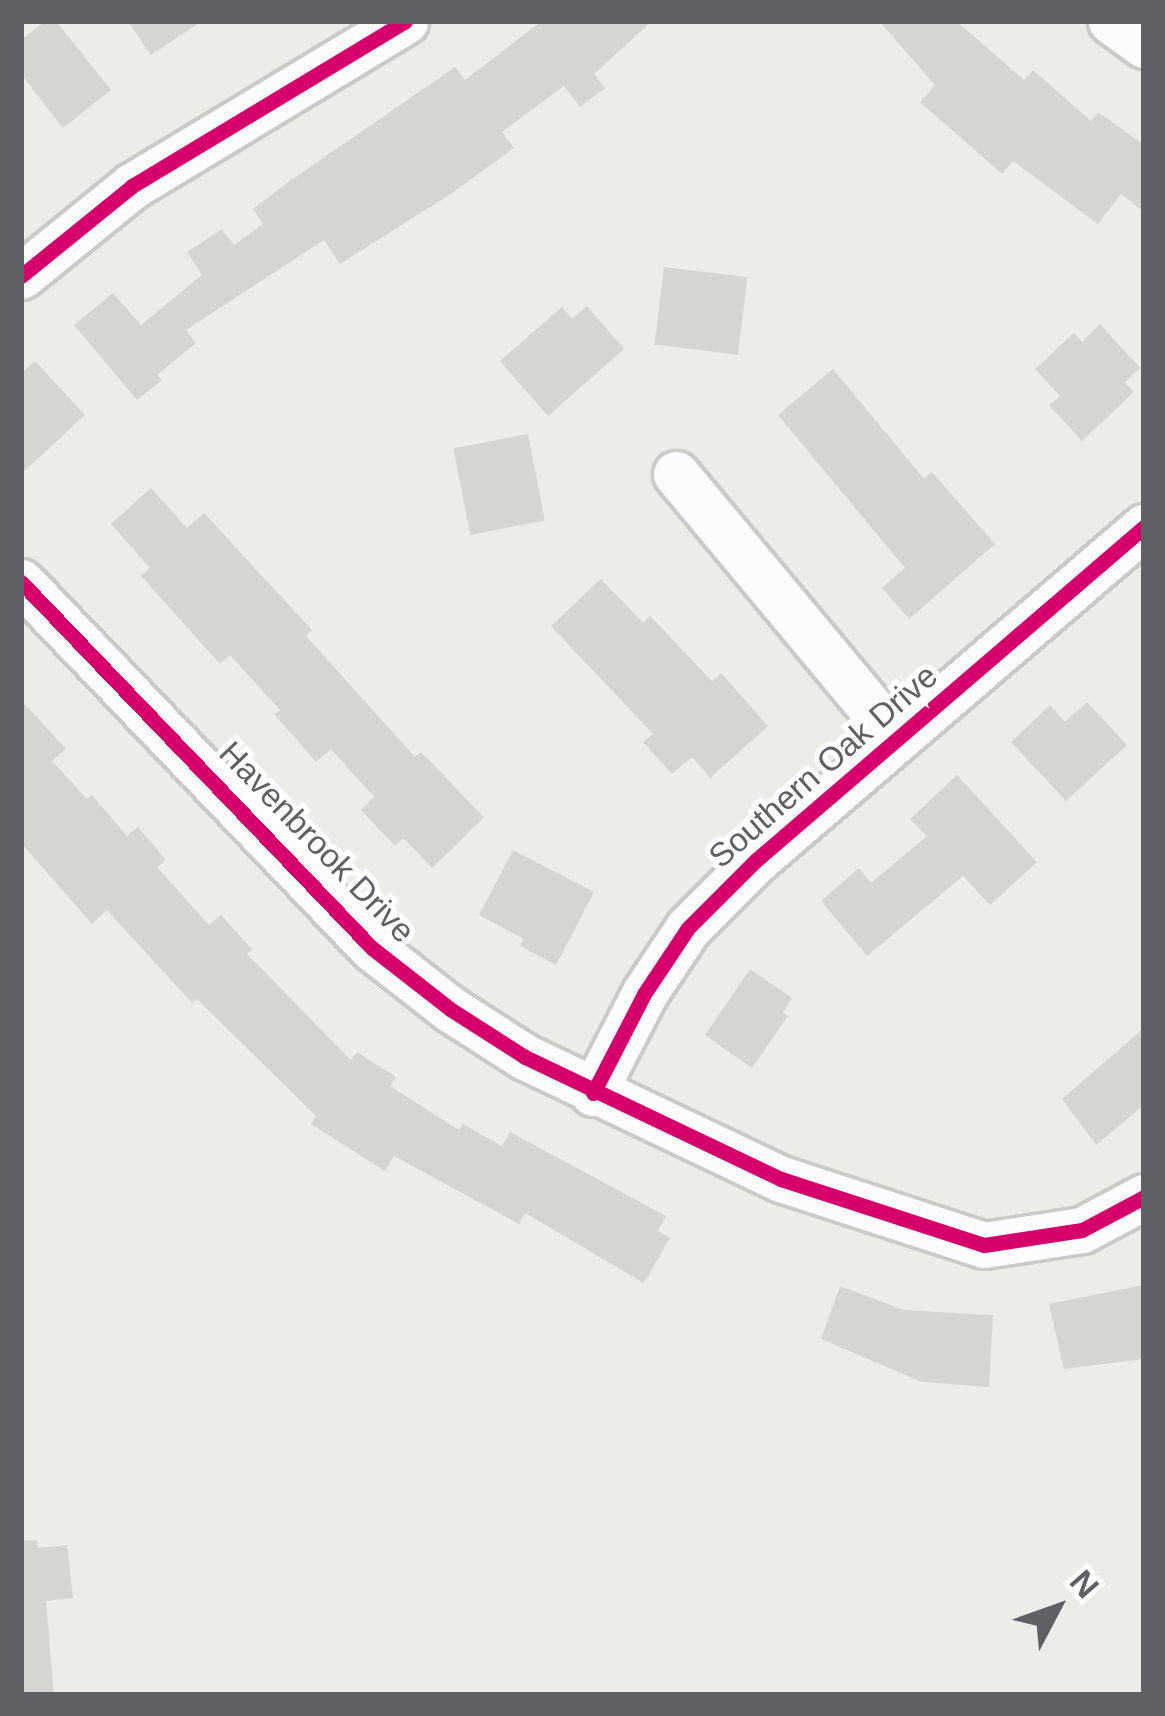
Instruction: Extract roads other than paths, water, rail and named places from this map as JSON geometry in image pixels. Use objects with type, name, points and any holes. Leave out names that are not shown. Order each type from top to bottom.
[{"type":"street","points":[[21,276],[132,186],[405,21]]},
{"type":"street","points":[[1111,21],[1144,45]]},
{"type":"street","points":[[676,475],[897,739]]},
{"type":"street","name":"Southern Oak Drive","points":[[593,1093],[644,994],[688,928],[755,861],[1144,527]]},
{"type":"street","name":"Havenbrook Drive","points":[[21,582],[372,948],[450,1009],[593,1093],[781,1179],[984,1245],[1082,1231],[1144,1198]]}]
